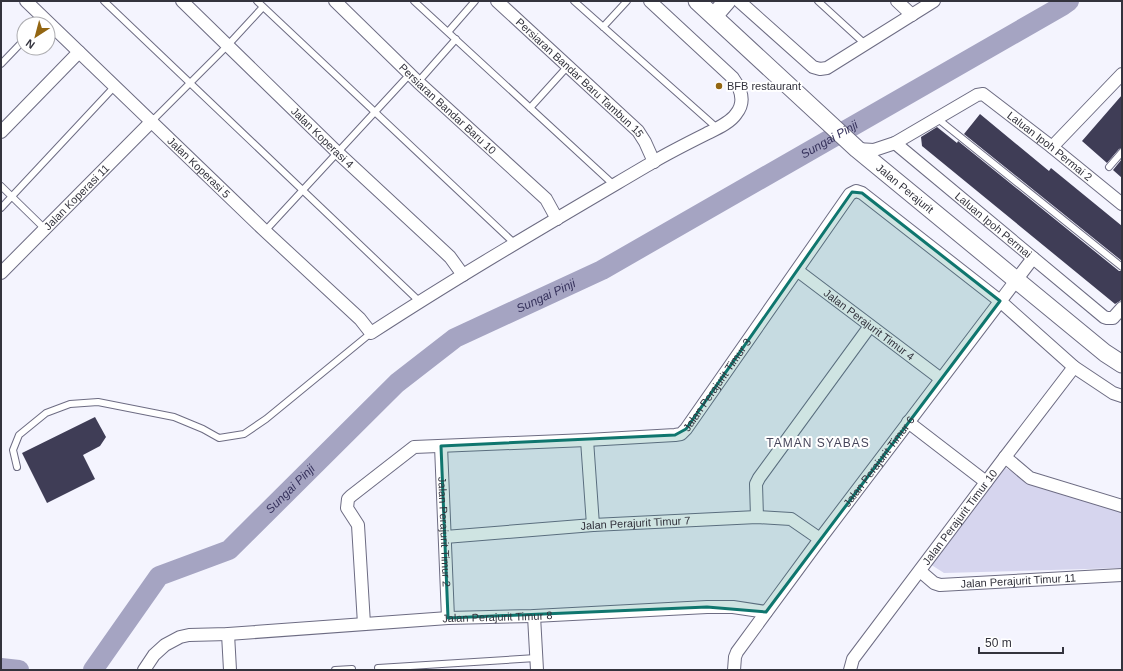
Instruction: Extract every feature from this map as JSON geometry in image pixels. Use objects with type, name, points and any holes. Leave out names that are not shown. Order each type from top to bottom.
[{"type":"street","name":"Jalan Koperasi 5","points":[[26,1],[38,16]]},
{"type":"street","name":"Jalan Koperasi 4","points":[[182,1],[338,153],[450,257],[463,275]]},
{"type":"street","name":"Persiaran Bandar Baru 10","points":[[335,1],[414,78],[546,199],[557,219]]},
{"type":"street","name":"Persiaran Bandar Baru Tambun 15","points":[[497,1],[638,131],[646,142],[654,162]]},
{"type":"street","points":[[371,334],[514,243],[615,186],[654,162],[717,128],[736,114],[741,105],[742,96],[739,86],[733,78],[650,1]]},
{"type":"street","name":"Jalan Perajurit","points":[[697,1],[857,149],[941,219],[1017,279],[1104,353],[1122,364]]},
{"type":"street","points":[[714,16],[727,1]]},
{"type":"street","points":[[739,1],[820,70],[827,68],[934,1]]},
{"type":"street","points":[[897,1],[912,14]]},
{"type":"street","name":"Jalan Koperasi 5","points":[[56,33],[79,52],[265,231],[360,319],[371,334]]},
{"type":"street","points":[[1,132],[79,52]]},
{"type":"street","points":[[1052,147],[1122,74]]},
{"type":"street","name":"Laluan Ipoh Permai 2","points":[[938,119],[976,95],[983,94],[1052,147],[1122,204]]},
{"type":"street","points":[[857,149],[874,150],[895,143],[938,119]]},
{"type":"street","name":"Jalan Koperasi 11","points":[[1,273],[44,228],[152,121]]},
{"type":"street","name":"Laluan Ipoh Permai","points":[[895,143],[1107,318],[1114,318],[1122,308]]},
{"type":"street","name":"Jalan Perajurit Timur 3","points":[[364,624],[358,525],[349,512],[346,504],[351,496],[414,447],[587,440],[675,435],[684,432],[798,271],[804,259],[850,194],[856,191],[862,193],[1000,302]]},
{"type":"street","name":"Jalan Perajurit Timur 6","points":[[734,670],[737,652],[766,612],[1033,258]]},
{"type":"street","name":"Jalan Perajurit Timur 4","points":[[798,271],[941,378]]},
{"type":"street","points":[[1000,302],[1074,367],[1113,393],[1122,396]]},
{"type":"street","points":[[757,517],[756,484],[759,478],[870,326]]},
{"type":"street","name":"Jalan Perajurit Timur 10","points":[[850,670],[853,659],[1004,457],[1074,367]]},
{"type":"street","points":[[908,422],[986,482]]},
{"type":"street","points":[[587,440],[593,525]]},
{"type":"street","name":"Jalan Perajurit Timur 2","points":[[441,446],[448,618]]},
{"type":"street","points":[[1004,457],[1030,478],[1122,506]]},
{"type":"street","name":"Jalan Perajurit Timur 7","points":[[445,537],[593,525],[757,517],[791,519],[820,539]]},
{"type":"street","name":"Jalan Perajurit Timur 11","points":[[920,571],[934,583],[940,585],[1122,575]]},
{"type":"street","name":"Jalan Perajurit Timur 8","points":[[144,670],[160,650],[180,637],[189,635],[228,634],[448,618],[534,616],[707,607],[733,607],[766,612]]},
{"type":"street","points":[[534,616],[537,670]]},
{"type":"street","points":[[228,634],[230,670]]},
{"type":"lane","points":[[104,1],[420,302]]},
{"type":"lane","points":[[257,1],[514,243]]},
{"type":"lane","points":[[414,1],[615,186]]},
{"type":"lane","points":[[448,32],[475,1]]},
{"type":"lane","points":[[574,1],[717,128]]},
{"type":"lane","points":[[603,27],[627,1]]},
{"type":"lane","points":[[818,1],[865,44]]},
{"type":"lane","points":[[152,121],[228,45],[263,7]]},
{"type":"lane","points":[[265,231],[375,113],[456,39]]},
{"type":"lane","points":[[1,64],[16,48]]},
{"type":"lane","points":[[530,108],[568,66]]},
{"type":"lane","points":[[1,208],[115,86]]},
{"type":"lane","points":[[938,119],[1122,267]]},
{"type":"lane","points":[[1109,167],[1122,152]]},
{"type":"lane","points":[[1,186],[44,228]]},
{"type":"lane","points":[[17,467],[13,450],[19,435],[46,413],[70,404],[98,402],[174,417],[220,438],[244,434],[266,420],[371,334]]},
{"type":"lane","points":[[378,668],[536,658]]},
{"type":"lane","points":[[335,670],[352,669]]},
{"type":"highlighted area","points":[[852,192],[862,193],[1000,301],[766,612],[707,607],[448,618],[441,446],[675,435],[686,429]]},
{"type":"shaded area","points":[[1002,466],[1042,488],[1122,509],[1122,568],[944,573],[930,564]]},
{"type":"building","points":[[1122,95],[1122,148],[1119,149],[1107,163],[1082,141]]},
{"type":"building","points":[[980,114],[1049,171],[1051,168],[1122,226],[1122,261],[964,134]]},
{"type":"building","points":[[937,127],[957,143],[958,141],[1119,271],[1122,271],[1122,299],[1115,304],[922,146],[921,137]]},
{"type":"building","points":[[1122,159],[1122,178],[1113,170]]},
{"type":"building","points":[[95,417],[106,437],[100,446],[83,455],[95,479],[47,503],[22,453]]},
{"type":"waterway","name":"Sungai Pinji","points":[[93,670],[159,576],[229,550],[397,383],[455,338],[602,270],[1069,1]]},
{"type":"waterway","name":"Sungai Pinji","points":[[1,668],[19,670]]},
{"type":"place","name":"BFB restaurant","points":[[719,86]]},
{"type":"district","name":"TAMAN SYABAS","points":[[818,443]]}]
